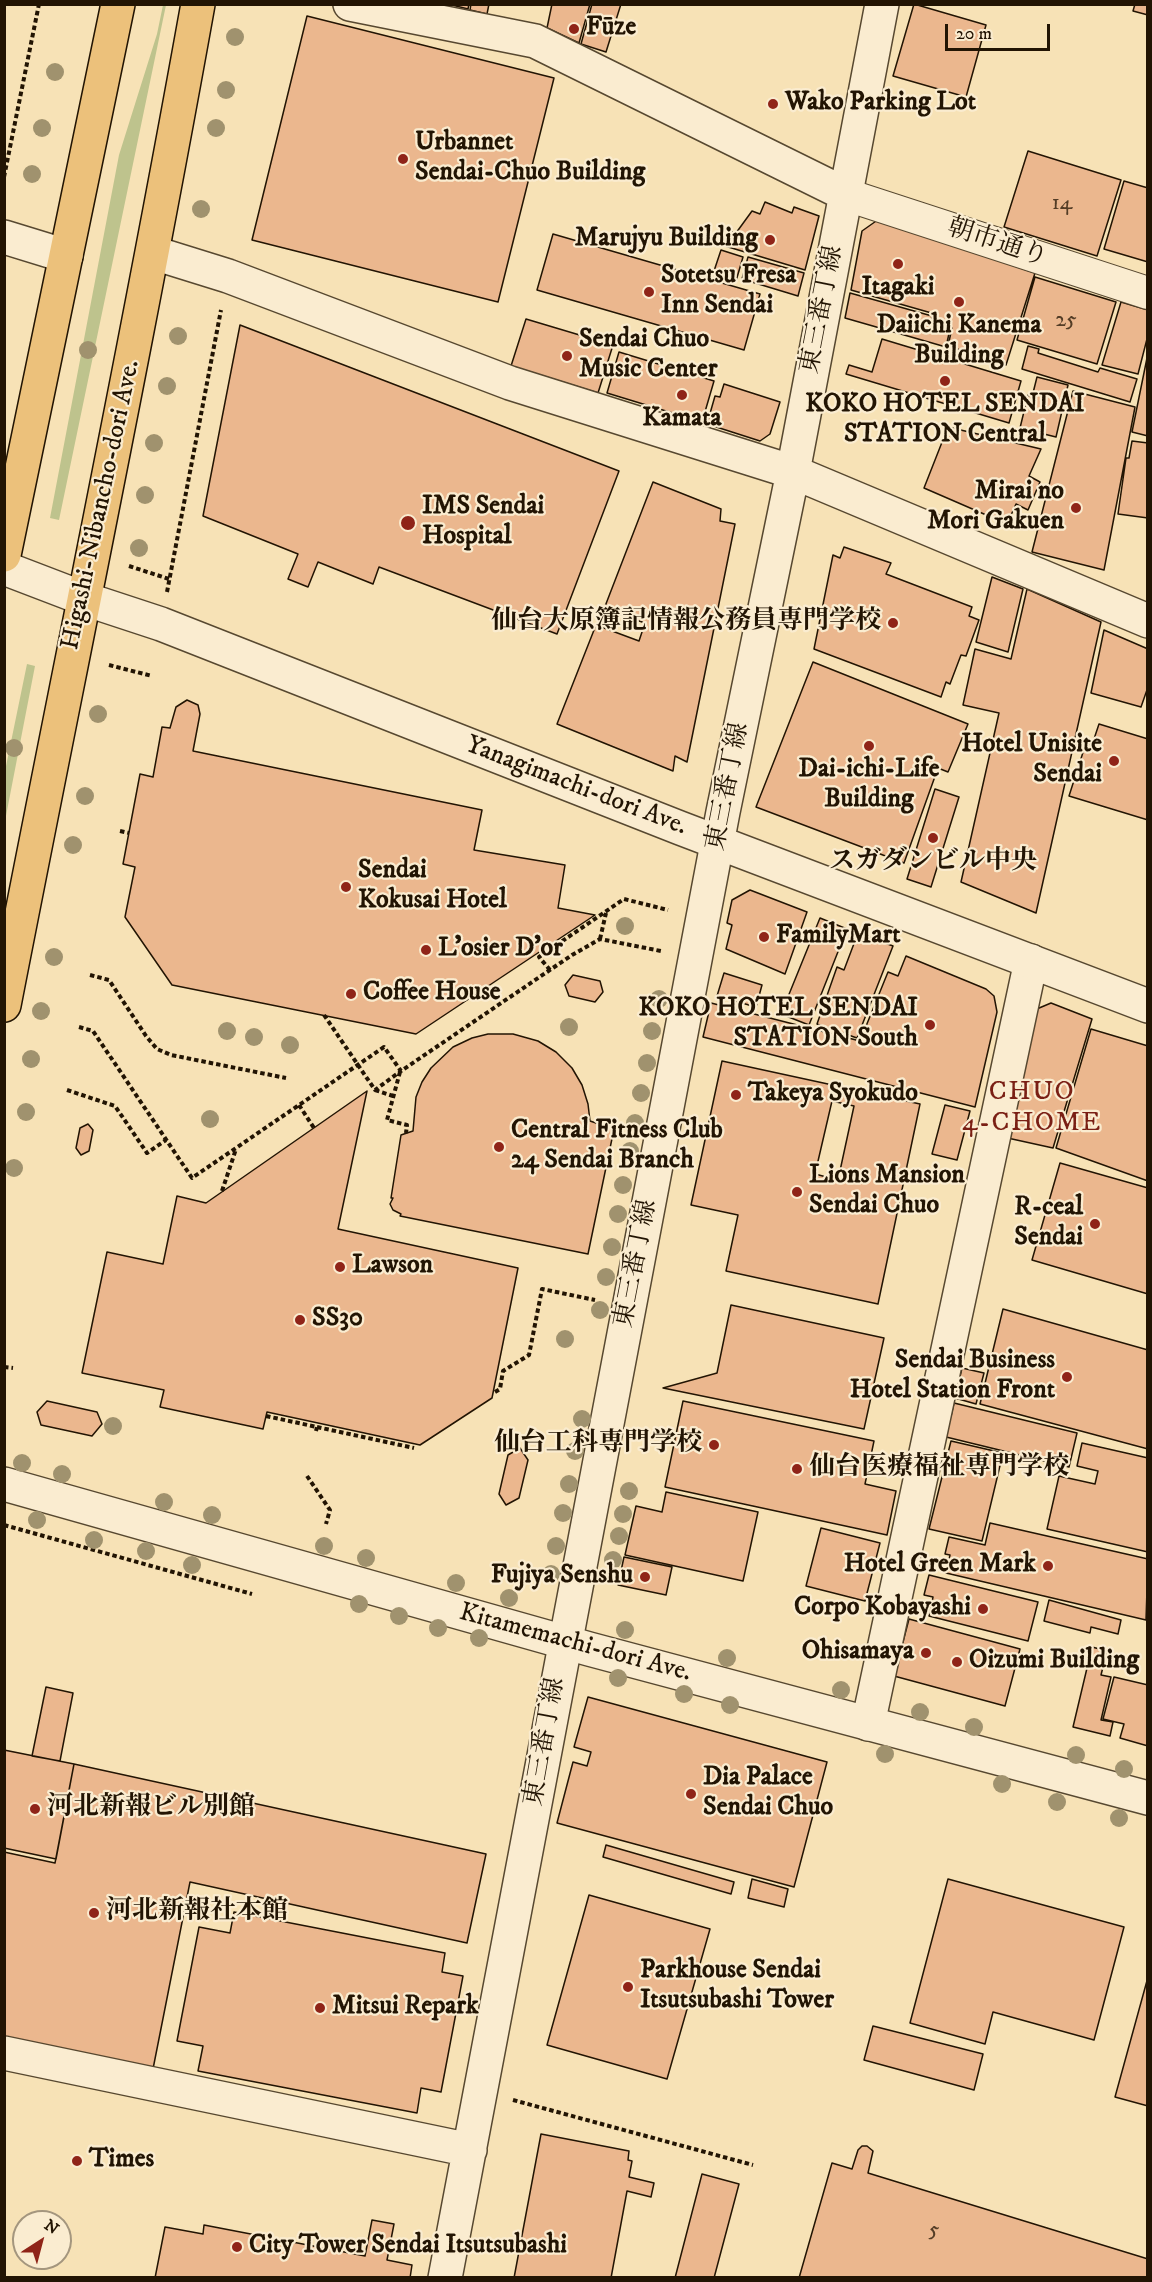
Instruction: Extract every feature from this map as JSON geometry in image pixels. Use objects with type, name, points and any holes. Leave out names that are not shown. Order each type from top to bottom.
[{"type":"highway","points":[[4,555],[118,4]]},
{"type":"highway","name":"Higashi-Nibancho-dori Ave.","points":[[4,1005],[72,653],[85,599],[154,253],[198,4]]},
{"type":"street","points":[[350,4],[535,41],[847,195]]},
{"type":"street","name":"東三番丁線","points":[[445,2277],[717,842],[793,472],[882,4]]},
{"type":"street","name":"朝市通り","points":[[847,195],[1148,293]]},
{"type":"street","points":[[4,237],[66,256]]},
{"type":"street","points":[[154,253],[228,276],[510,383],[793,472],[1148,621]]},
{"type":"street","name":"Yanagimachi-dori Ave.","points":[[4,568],[85,599],[161,624],[717,842],[1148,1006]]},
{"type":"street","points":[[868,1724],[1031,961]]},
{"type":"street","name":"Kitamemachi-dori Ave.","points":[[4,1484],[565,1642],[1148,1798]]},
{"type":"street","points":[[4,2053],[470,2150]]},
{"type":"path","points":[[4,177],[39,4]]},
{"type":"path","points":[[166,596],[222,303]]},
{"type":"path","points":[[129,566],[169,579]]},
{"type":"path","points":[[110,665],[152,676]]},
{"type":"path","points":[[120,831],[129,833]]},
{"type":"path","points":[[550,970],[539,957],[624,899],[669,910]]},
{"type":"path","points":[[600,939],[606,912]]},
{"type":"path","points":[[375,1090],[550,970],[600,939],[661,951]]},
{"type":"path","points":[[90,975],[109,980],[157,1049],[171,1054],[286,1078]]},
{"type":"path","points":[[324,1015],[375,1090],[393,1096]]},
{"type":"path","points":[[79,1027],[93,1031],[192,1178],[384,1047],[401,1071]]},
{"type":"path","points":[[401,1071],[387,1120],[408,1125],[406,1133]]},
{"type":"path","points":[[67,1090],[115,1106],[147,1153],[166,1140]]},
{"type":"path","points":[[299,1105],[314,1128]]},
{"type":"path","points":[[222,1191],[237,1148]]},
{"type":"path","points":[[495,1392],[500,1389],[503,1371],[529,1355],[542,1289],[595,1300]]},
{"type":"path","points":[[4,1367],[13,1368]]},
{"type":"path","points":[[266,1416],[316,1429],[414,1448]]},
{"type":"path","points":[[307,1476],[330,1510],[326,1524]]},
{"type":"path","points":[[4,1525],[252,1594]]},
{"type":"path","points":[[503,2097],[753,2165]]},
{"type":"green space","points":[[163,5],[166,5],[59,520],[50,518],[119,155],[157,34]]},
{"type":"green space","points":[[27,664],[35,666],[5,821],[5,771]]},
{"type":"building","points":[[448,4],[469,4],[468,9]]},
{"type":"building","points":[[471,4],[489,4],[487,14],[470,10]]},
{"type":"building","points":[[552,4],[590,4],[579,43],[547,28]]},
{"type":"building","points":[[592,4],[621,4],[606,52],[581,44]]},
{"type":"building","points":[[914,4],[986,25],[966,97],[893,76]]},
{"type":"building","points":[[1135,4],[1148,4],[1148,15],[1133,11]]},
{"type":"building","name":"Urbannet Sendai-Chuo Building","points":[[307,16],[554,78],[498,302],[252,240]]},
{"type":"building","points":[[1028,151],[1121,180],[1097,256],[1004,227]]},
{"type":"building","points":[[1124,181],[1148,188],[1148,262],[1104,249]]},
{"type":"building","name":"Marujyu Building","points":[[765,202],[792,213],[794,207],[819,216],[805,270],[725,246],[730,231],[736,233],[752,211],[760,214]]},
{"type":"building","name":"Daiichi Kanema Building","points":[[879,219],[1035,273],[1006,365],[948,346],[952,328],[933,322],[935,314],[851,290],[862,231]]},
{"type":"building","name":"Sotetsu Fresa Inn Sendai","points":[[553,234],[760,294],[744,350],[537,290]]},
{"type":"building","points":[[721,250],[743,257],[736,281],[713,274]]},
{"type":"building","points":[[748,257],[804,273],[798,296],[742,279]]},
{"type":"building","points":[[1035,277],[1116,302],[1097,364],[1017,340]]},
{"type":"building","points":[[850,293],[932,316],[930,324],[950,329],[946,347],[845,318]]},
{"type":"building","points":[[1121,302],[1148,310],[1148,335],[1138,374],[1102,365]]},
{"type":"building","points":[[526,319],[613,345],[598,393],[511,366]]},
{"type":"building","points":[[240,325],[619,471],[557,634],[379,567],[373,584],[318,562],[308,587],[288,579],[298,554],[203,516]]},
{"type":"building","name":"KOKO HOTEL SENDAI STATION Central","points":[[882,339],[1021,381],[1009,423],[846,374],[849,365],[872,372]]},
{"type":"building","points":[[1028,346],[1039,349],[1038,353],[1098,372],[1100,368],[1137,379],[1130,402],[1022,369]]},
{"type":"building","points":[[619,352],[714,381],[702,422],[607,393]]},
{"type":"building","points":[[1148,353],[1148,436],[1132,432]]},
{"type":"building","points":[[1037,377],[1068,385],[1056,437],[1020,428],[1028,395],[1032,397]]},
{"type":"building","points":[[724,384],[780,402],[770,434],[760,441],[707,424],[715,396],[720,397]]},
{"type":"building","points":[[1073,391],[1135,407],[1104,570],[1032,552]]},
{"type":"building","points":[[948,427],[1041,449],[1029,476],[1040,482],[1028,510],[1016,504],[1007,524],[924,488]]},
{"type":"building","points":[[1132,441],[1148,443],[1148,518],[1118,514],[1126,458],[1129,458]]},
{"type":"building","points":[[653,482],[721,509],[720,521],[735,524],[687,762],[675,756],[673,771],[557,724],[596,625],[639,641],[645,623],[604,609]]},
{"type":"building","points":[[844,547],[891,563],[886,574],[972,607],[969,616],[979,620],[966,656],[961,655],[950,684],[946,682],[941,697],[814,649],[833,555],[840,558]]},
{"type":"building","points":[[992,577],[1023,589],[1008,652],[976,642]]},
{"type":"building","points":[[1027,589],[1101,622],[1036,913],[961,882],[999,713],[963,705],[975,649],[1011,659]]},
{"type":"building","points":[[1104,630],[1148,649],[1148,687],[1141,707],[1091,693]]},
{"type":"building","name":"Dai-ichi-Life Building","points":[[813,662],[968,724],[948,772],[938,768],[904,863],[756,807]]},
{"type":"building","name":"Sendai Kokusai Hotel","points":[[187,700],[198,705],[200,714],[193,751],[482,810],[474,850],[565,865],[558,908],[595,915],[416,1034],[172,985],[125,917],[135,867],[123,864],[140,774],[153,777],[162,727],[170,728],[176,707]]},
{"type":"building","name":"Hotel Unisite Sendai","points":[[1099,724],[1148,739],[1148,820],[1069,796],[1086,743],[1092,745]]},
{"type":"building","name":"スガダンビル中央","points":[[935,789],[959,797],[931,887],[907,879]]},
{"type":"building","name":"FamilyMart","points":[[750,890],[807,912],[785,974],[726,949],[732,925],[727,923],[732,900]]},
{"type":"building","points":[[820,918],[847,929],[809,1025],[781,1014]]},
{"type":"building","points":[[858,933],[893,946],[857,1038],[817,1024],[837,967],[844,970]]},
{"type":"building","name":"KOKO HOTEL SENDAI STATION South","points":[[906,956],[986,989],[994,996],[997,1012],[975,1107],[703,1037],[711,1003],[860,1041],[888,972],[898,976]]},
{"type":"building","points":[[724,973],[762,985],[756,1007],[717,996]]},
{"type":"building","points":[[573,975],[600,981],[603,992],[595,1002],[569,996],[565,985]]},
{"type":"building","points":[[1051,1003],[1092,1019],[1053,1148],[1003,1137],[1032,1011]]},
{"type":"building","points":[[1091,1029],[1148,1046],[1148,1181],[1056,1148]]},
{"type":"building","points":[[488,1034],[513,1034],[538,1041],[556,1052],[572,1068],[582,1085],[590,1121],[614,1129],[588,1254],[400,1216],[401,1214],[393,1210],[390,1204],[393,1198],[391,1198],[401,1135],[413,1131],[416,1097],[422,1082],[431,1068],[453,1047],[472,1038]]},
{"type":"building","name":"Lions Mansion Sendai Chuo","points":[[722,1061],[920,1104],[878,1304],[726,1271],[738,1215],[691,1205]],"holes":[[[832,1101],[854,1106],[838,1180],[815,1174]]]},
{"type":"building","name":"SS30","points":[[367,1091],[338,1229],[518,1268],[492,1398],[420,1445],[267,1412],[263,1429],[160,1407],[164,1390],[82,1373],[107,1252],[163,1264],[177,1196],[206,1203]]},
{"type":"building","points":[[945,1105],[970,1111],[957,1160],[932,1154]]},
{"type":"building","points":[[88,1124],[93,1130],[89,1151],[81,1155],[76,1148],[80,1128]]},
{"type":"building","name":"R-ceal Sendai","points":[[1060,1163],[1148,1188],[1148,1294],[1032,1260]]},
{"type":"building","points":[[731,1305],[884,1338],[864,1429],[663,1388],[717,1373]]},
{"type":"building","name":"Sendai Business Hotel Station Front","points":[[1003,1309],[1148,1350],[1148,1449],[980,1404]]},
{"type":"building","points":[[962,1368],[984,1373],[976,1404],[955,1398]]},
{"type":"building","points":[[47,1401],[97,1412],[102,1424],[92,1436],[41,1425],[37,1412]]},
{"type":"building","points":[[683,1401],[874,1441],[865,1484],[896,1491],[887,1535],[665,1487]]},
{"type":"building","points":[[954,1403],[1077,1433],[1069,1467],[942,1436],[947,1415],[951,1416]]},
{"type":"building","points":[[951,1441],[1003,1453],[982,1541],[929,1529]]},
{"type":"building","points":[[1082,1443],[1148,1458],[1148,1552],[1047,1529],[1059,1476],[1095,1484],[1098,1471],[1077,1466]]},
{"type":"building","points":[[520,1448],[528,1460],[519,1498],[506,1505],[499,1494],[508,1455]]},
{"type":"building","points":[[666,1492],[758,1512],[743,1581],[625,1555],[636,1506],[662,1512]]},
{"type":"building","name":"Hotel Green Mark","points":[[990,1523],[1148,1559],[1146,1620],[946,1573],[950,1555],[945,1554],[949,1537],[985,1545]]},
{"type":"building","points":[[821,1528],[880,1543],[865,1601],[806,1586]]},
{"type":"building","points":[[624,1557],[672,1567],[666,1595],[618,1585]]},
{"type":"building","name":"Corpo Kobayashi","points":[[929,1575],[1038,1602],[1028,1641],[929,1616],[933,1597],[924,1595]]},
{"type":"building","points":[[1049,1600],[1121,1620],[1118,1634],[1091,1627],[1090,1633],[1044,1621]]},
{"type":"building","name":"Oizumi Building","points":[[909,1619],[1020,1649],[1005,1706],[894,1676]]},
{"type":"building","points":[[1092,1647],[1107,1651],[1101,1675],[1111,1677],[1101,1720],[1113,1722],[1110,1736],[1073,1727]]},
{"type":"building","points":[[1114,1677],[1148,1685],[1148,1746],[1120,1738],[1124,1724],[1103,1719]]},
{"type":"building","points":[[46,1687],[73,1693],[60,1761],[32,1756]]},
{"type":"building","name":"Dia Palace Sendai Chuo","points":[[588,1697],[827,1762],[794,1887],[557,1823],[573,1762],[587,1766],[591,1752],[574,1747]]},
{"type":"building","name":"河北新報ビル別館","points":[[4,1750],[74,1764],[56,1859],[4,1848]]},
{"type":"building","name":"河北新報社本館","points":[[74,1764],[486,1854],[467,1943],[190,1882],[152,2074],[4,2042],[4,1852],[55,1863]]},
{"type":"building","points":[[606,1845],[734,1882],[731,1894],[603,1857]]},
{"type":"building","points":[[752,1879],[788,1889],[784,1907],[748,1898]]},
{"type":"building","points":[[948,1879],[1124,1927],[1094,2040],[993,2012],[985,2044],[910,2023]]},
{"type":"building","name":"Parkhouse Sendai Itsutsubashi Tower","points":[[589,1895],[710,1929],[667,2079],[547,2045]]},
{"type":"building","name":"Mitsui Repark","points":[[234,1912],[445,1953],[442,1972],[463,1976],[441,2092],[421,2088],[417,2113],[198,2071],[203,2046],[177,2041],[199,1927],[230,1933]]},
{"type":"building","points":[[1148,1977],[1148,2106],[1115,2097]]},
{"type":"building","points":[[873,2026],[983,2054],[974,2090],[864,2060]]},
{"type":"building","points":[[541,2134],[629,2151],[628,2160],[632,2161],[629,2177],[654,2183],[651,2197],[627,2191],[611,2278],[514,2278]]},
{"type":"building","points":[[862,2146],[867,2146],[873,2151],[868,2173],[1148,2259],[1148,2278],[799,2278],[832,2163],[852,2169],[858,2150]]},
{"type":"building","points":[[702,2174],[739,2184],[714,2278],[675,2278]]},
{"type":"building","name":"City Tower Sendai Itsutsubashi","points":[[372,2220],[394,2224],[387,2260],[412,2265],[410,2278],[155,2278],[165,2227],[203,2234],[204,2225],[365,2256]]},
{"type":"place","name":"Fūze","points":[[574,29]]},
{"type":"place","name":"Wako Parking Lot","points":[[773,104]]},
{"type":"place","name":"Urbannet Sendai-Chuo Building","points":[[403,159]]},
{"type":"place","name":"Marujyu Building","points":[[770,240]]},
{"type":"place","name":"Itagaki","points":[[898,264]]},
{"type":"place","name":"Sotetsu Fresa Inn Sendai","points":[[649,292]]},
{"type":"place","name":"Daiichi Kanema Building","points":[[959,302]]},
{"type":"place","name":"Sendai Chuo Music Center","points":[[567,356]]},
{"type":"place","name":"KOKO HOTEL SENDAI STATION Central","points":[[945,381]]},
{"type":"place","name":"Kamata","points":[[682,395]]},
{"type":"place","name":"Mirai no Mori Gakuen","points":[[1076,508]]},
{"type":"place","name":"IMS Sendai Hospital","points":[[408,523]]},
{"type":"place","name":"仙台大原簿記情報公務員専門学校","points":[[893,623]]},
{"type":"place","name":"Dai-ichi-Life Building","points":[[869,746]]},
{"type":"place","name":"Hotel Unisite Sendai","points":[[1114,761]]},
{"type":"place","name":"スガダンビル中央","points":[[933,838]]},
{"type":"place","name":"Sendai Kokusai Hotel","points":[[346,887]]},
{"type":"place","name":"FamilyMart","points":[[764,937]]},
{"type":"place","name":"L'osier D'or","points":[[426,950]]},
{"type":"place","name":"Coffee House","points":[[351,994]]},
{"type":"place","name":"KOKO HOTEL SENDAI STATION South","points":[[930,1025]]},
{"type":"place","name":"Takeya Syokudo","points":[[736,1095]]},
{"type":"place","name":"Central Fitness Club 24 Sendai Branch","points":[[499,1147]]},
{"type":"place","name":"Lions Mansion Sendai Chuo","points":[[797,1192]]},
{"type":"place","name":"R-ceal Sendai","points":[[1095,1224]]},
{"type":"place","name":"Lawson","points":[[340,1267]]},
{"type":"place","name":"SS30","points":[[300,1320]]},
{"type":"place","name":"Sendai Business Hotel Station Front","points":[[1067,1377]]},
{"type":"place","name":"仙台工科専門学校","points":[[714,1445]]},
{"type":"place","name":"仙台医療福祉専門学校","points":[[797,1469]]},
{"type":"place","name":"Hotel Green Mark","points":[[1048,1566]]},
{"type":"place","name":"Fujiya Senshu","points":[[645,1577]]},
{"type":"place","name":"Corpo Kobayashi","points":[[983,1609]]},
{"type":"place","name":"Ohisamaya","points":[[926,1653]]},
{"type":"place","name":"Oizumi Building","points":[[957,1662]]},
{"type":"place","name":"Dia Palace Sendai Chuo","points":[[691,1794]]},
{"type":"place","name":"河北新報ビル別館","points":[[35,1809]]},
{"type":"place","name":"河北新報社本館","points":[[94,1913]]},
{"type":"place","name":"Parkhouse Sendai Itsutsubashi Tower","points":[[628,1987]]},
{"type":"place","name":"Mitsui Repark","points":[[320,2008]]},
{"type":"place","name":"Times","points":[[77,2161]]},
{"type":"place","name":"City Tower Sendai Itsutsubashi","points":[[237,2247]]},
{"type":"district","name":"CHUO 4-CHOME","points":[[1032,1108]]}]
